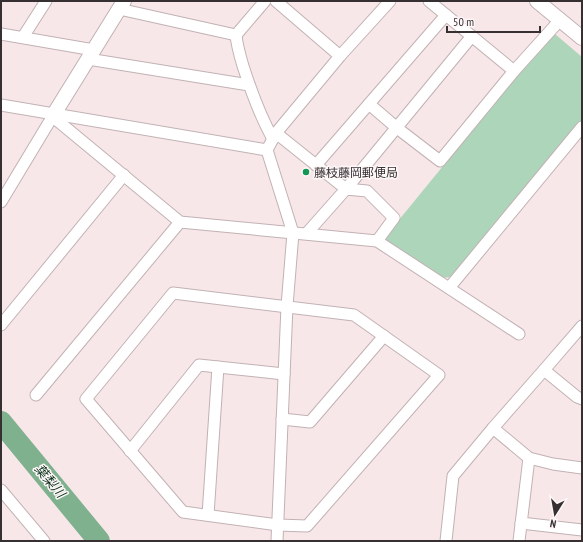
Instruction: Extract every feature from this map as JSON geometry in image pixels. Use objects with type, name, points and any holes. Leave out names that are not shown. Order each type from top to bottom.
[{"type":"street","points":[[23,38],[46,1]]},
{"type":"street","points":[[265,1],[236,35],[236,43],[249,85],[265,124],[275,136],[346,188],[367,191],[394,218],[377,241]]},
{"type":"street","points":[[276,1],[340,56]]},
{"type":"street","points":[[429,1],[514,71]]},
{"type":"street","points":[[536,1],[582,38]]},
{"type":"street","points":[[277,541],[287,306],[293,233],[267,150],[275,136],[340,56],[388,2]]},
{"type":"street","points":[[1,202],[121,5],[236,35]]},
{"type":"street","points":[[316,165],[446,15]]},
{"type":"street","points":[[369,104],[440,161],[514,71],[560,20]]},
{"type":"street","points":[[1,34],[91,55],[249,85]]},
{"type":"street","points":[[307,233],[397,128],[472,36]]},
{"type":"street","points":[[1,105],[54,116],[267,150]]},
{"type":"street","points":[[54,116],[180,222],[293,233],[307,233],[377,241],[519,334]]},
{"type":"street","points":[[449,288],[582,127]]},
{"type":"street","points":[[1,325],[124,175]]},
{"type":"street","points":[[36,395],[180,222]]},
{"type":"street","points":[[174,293],[354,315],[384,336],[439,375],[307,526],[278,524],[183,512],[86,399],[174,293]]},
{"type":"street","points":[[446,541],[453,476],[582,326]]},
{"type":"street","points":[[282,419],[310,422],[384,336]]},
{"type":"street","points":[[130,451],[199,365],[284,374]]},
{"type":"street","points":[[208,515],[218,367]]},
{"type":"street","points":[[544,370],[577,397],[582,399]]},
{"type":"street","points":[[493,428],[529,458],[552,464],[582,468]]},
{"type":"street","points":[[519,541],[529,458]]},
{"type":"street","points":[[1,490],[39,539]]},
{"type":"street","points":[[521,523],[582,530]]},
{"type":"green space","points":[[555,34],[582,57],[582,121],[451,277],[441,278],[387,243],[385,237],[550,35]]},
{"type":"waterway","name":"葉梨川","points":[[1,422],[99,541]]},
{"type":"place","name":"藤枝藤岡郵便局","points":[[306,172]]}]
